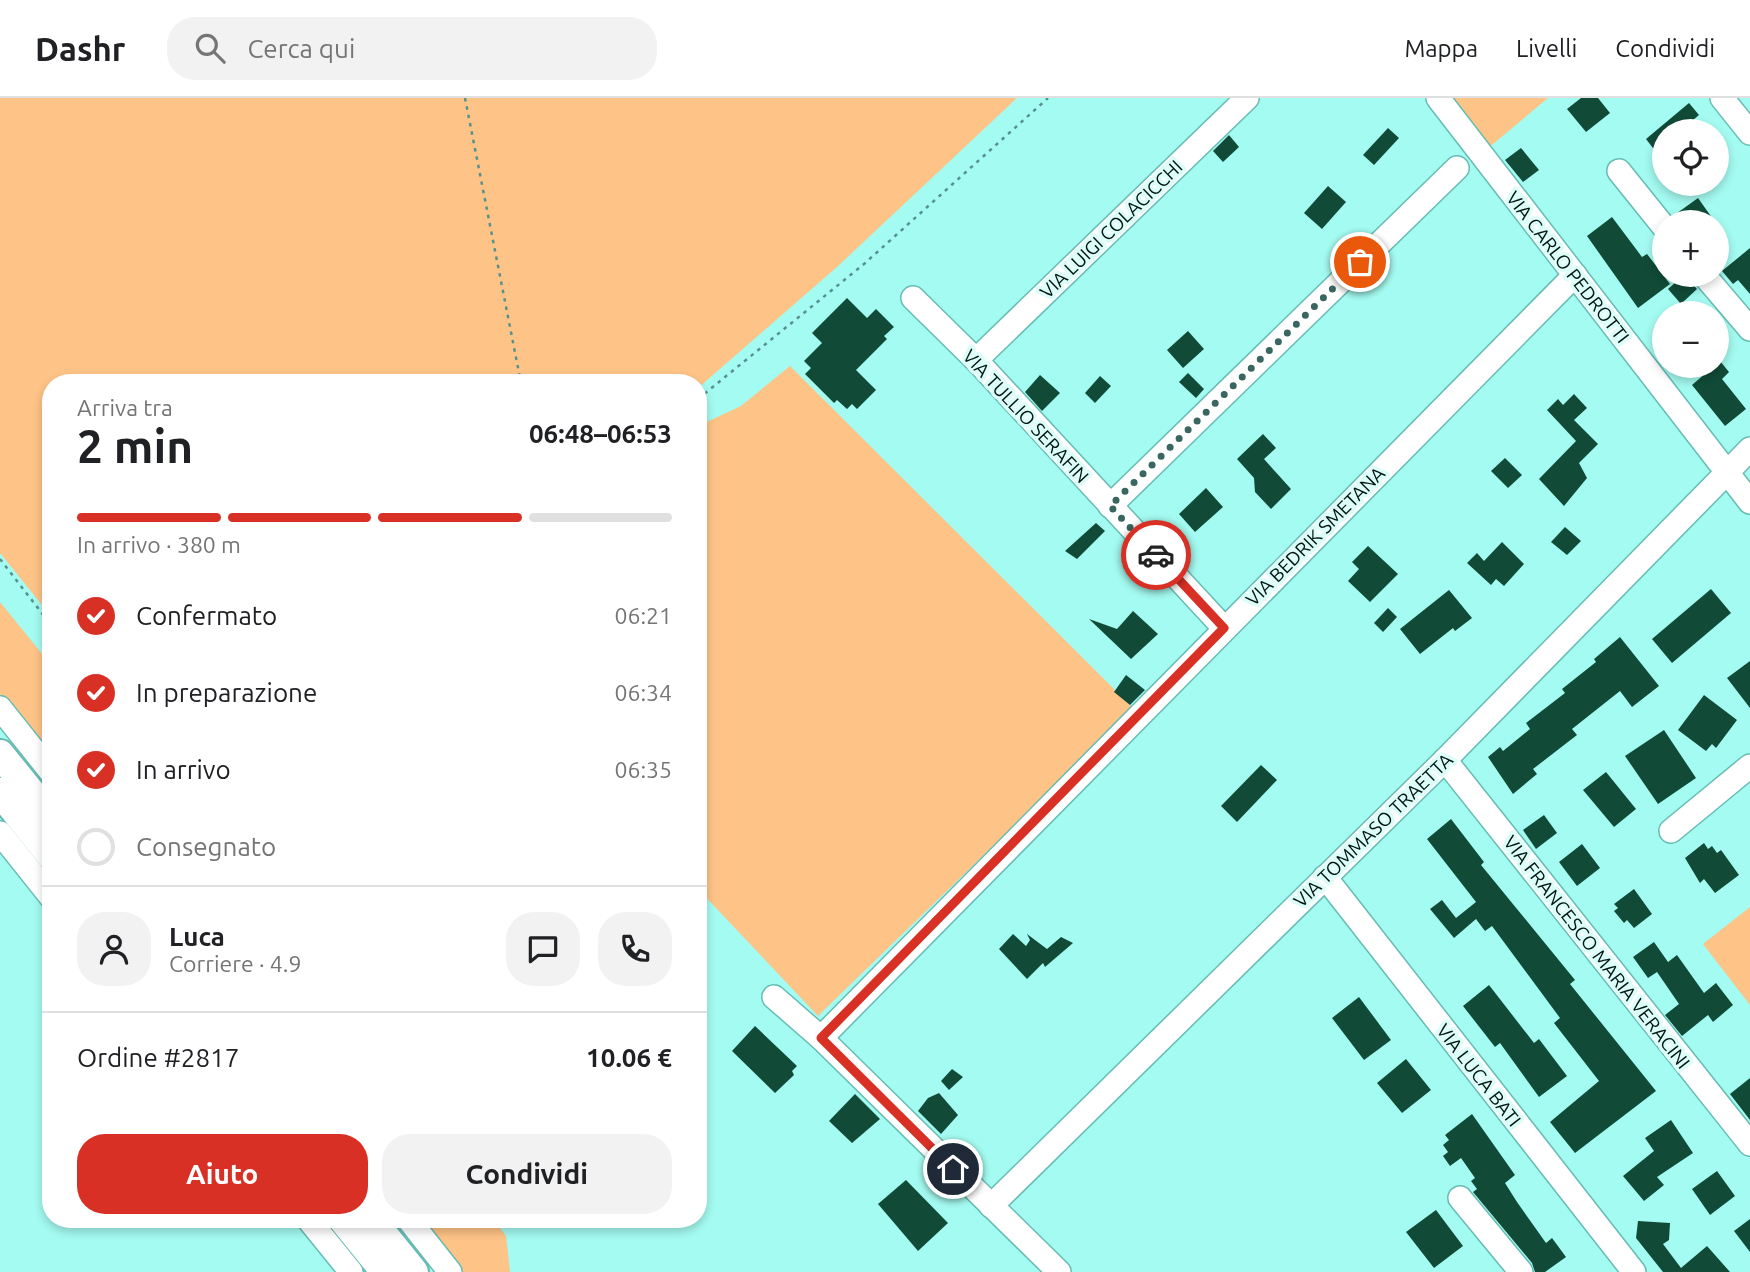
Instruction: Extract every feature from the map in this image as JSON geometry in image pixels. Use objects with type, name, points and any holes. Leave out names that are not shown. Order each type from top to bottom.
[{"type":"main road","points":[[0,754],[42,806]]},
{"type":"main road","points":[[0,792],[42,845]]},
{"type":"main road","points":[[349,1228],[385,1272]]},
{"type":"main road","points":[[378,1228],[414,1272]]},
{"type":"street","name":"VIA LUIGI COLACICCHI","points":[[976,360],[1247,98]]},
{"type":"street","name":"VIA CARLO PEDROTTI","points":[[1438,98],[1750,502]]},
{"type":"street","points":[[1722,98],[1750,133]]},
{"type":"street","points":[[1110,506],[1457,169]]},
{"type":"street","points":[[1619,171],[1652,212]]},
{"type":"street","name":"VIA BEDRIK SMETANA","points":[[821,1038],[1575,275]]},
{"type":"street","points":[[1714,287],[1750,329]]},
{"type":"street","name":"VIA TULLIO SERAFIN","points":[[913,298],[976,360],[1224,628]]},
{"type":"street","name":"VIA TOMMASO TRAETTA","points":[[991,1206],[1445,760],[1750,449]]},
{"type":"street","points":[[0,708],[42,761]]},
{"type":"street","name":"VIA FRANCESCO MARIA VERACINI","points":[[1445,760],[1750,1144]]},
{"type":"street","points":[[1671,831],[1750,766]]},
{"type":"street","points":[[0,833],[42,886]]},
{"type":"street","name":"VIA LUCA BATI","points":[[1325,877],[1634,1272]]},
{"type":"street","points":[[774,998],[821,1038],[1059,1272]]},
{"type":"street","points":[[1460,1198],[1521,1272]]},
{"type":"street","points":[[315,1228],[351,1272]]},
{"type":"street","points":[[415,1228],[450,1272]]},
{"type":"path","points":[[465,98],[519,374]]},
{"type":"path","points":[[707,392],[864,264],[1048,98]]},
{"type":"path","points":[[0,559],[42,613]]},
{"type":"shaded area","points":[[0,98],[1017,98],[837,267],[707,380],[707,374],[42,374],[42,605],[0,553]]},
{"type":"shaded area","points":[[1438,98],[1548,98],[1481,154]]},
{"type":"shaded area","points":[[790,366],[1134,709],[818,1016],[707,899],[707,422],[741,406]]},
{"type":"shaded area","points":[[0,602],[42,654],[42,747],[0,694]]},
{"type":"shaded area","points":[[1750,907],[1750,1005],[1703,944]]},
{"type":"shaded area","points":[[424,1228],[500,1228],[506,1236],[510,1272],[459,1272]]},
{"type":"building","points":[[1581,98],[1598,98],[1610,113],[1586,132],[1567,109]]},
{"type":"building","points":[[1689,103],[1699,115],[1694,119],[1670,119]]},
{"type":"building","points":[[1388,128],[1399,138],[1374,165],[1363,155]]},
{"type":"building","points":[[1652,134],[1652,147],[1646,139]]},
{"type":"building","points":[[1229,135],[1239,147],[1223,162],[1213,151]]},
{"type":"building","points":[[1521,148],[1539,170],[1523,182],[1505,160]]},
{"type":"building","points":[[1328,186],[1346,202],[1322,229],[1304,213]]},
{"type":"building","points":[[1698,198],[1706,210],[1681,210]]},
{"type":"building","points":[[1612,217],[1642,257],[1647,254],[1652,261],[1652,287],[1666,287],[1638,308],[1587,236]]},
{"type":"building","points":[[1750,248],[1750,294],[1738,280],[1733,284],[1729,279],[1729,265]]},
{"type":"building","points":[[1668,289],[1697,289],[1684,301],[1678,301]]},
{"type":"building","points":[[847,298],[867,318],[876,309],[894,327],[884,336],[887,339],[856,370],[876,390],[857,409],[852,404],[847,409],[837,400],[834,403],[805,374],[811,368],[804,361],[822,343],[812,333]]},
{"type":"building","points":[[1188,331],[1204,349],[1183,368],[1167,350]]},
{"type":"building","points":[[1188,373],[1204,389],[1196,398],[1179,382]]},
{"type":"building","points":[[1040,375],[1060,393],[1042,411],[1025,392]]},
{"type":"building","points":[[1100,376],[1111,386],[1095,403],[1085,393]]},
{"type":"building","points":[[1700,378],[1723,378],[1746,409],[1725,426],[1692,385]]},
{"type":"building","points":[[1574,394],[1587,408],[1574,420],[1598,444],[1579,463],[1587,478],[1564,506],[1539,479],[1576,441],[1547,410],[1558,399],[1563,405]]},
{"type":"building","points":[[1263,434],[1276,448],[1264,459],[1291,489],[1271,509],[1255,492],[1254,478],[1237,459]]},
{"type":"building","points":[[1505,458],[1522,475],[1508,488],[1491,471]]},
{"type":"building","points":[[1206,488],[1223,507],[1195,532],[1179,514]]},
{"type":"building","points":[[1096,523],[1105,531],[1077,559],[1065,551]]},
{"type":"building","points":[[1565,527],[1581,541],[1567,555],[1551,542]]},
{"type":"building","points":[[1502,542],[1524,564],[1504,586],[1496,579],[1491,585],[1467,563],[1477,553],[1484,561]]},
{"type":"building","points":[[1368,546],[1398,574],[1370,602],[1348,581],[1359,569],[1352,562]]},
{"type":"building","points":[[1711,589],[1731,613],[1672,663],[1652,639]]},
{"type":"building","points":[[1449,590],[1472,618],[1455,631],[1453,628],[1420,654],[1400,629]]},
{"type":"building","points":[[1388,608],[1397,617],[1383,632],[1374,623]]},
{"type":"building","points":[[1133,611],[1158,634],[1131,659],[1089,619],[1117,629]]},
{"type":"building","points":[[1620,637],[1659,686],[1632,707],[1620,691],[1572,729],[1577,735],[1533,769],[1537,774],[1513,794],[1488,757],[1500,747],[1503,751],[1530,729],[1526,723],[1565,693],[1562,689],[1596,662],[1594,659]]},
{"type":"building","points":[[1750,661],[1750,708],[1727,678]]},
{"type":"building","points":[[1126,675],[1145,690],[1130,705],[1114,692]]},
{"type":"building","points":[[1704,695],[1737,720],[1716,748],[1712,744],[1706,751],[1678,730]]},
{"type":"building","points":[[1664,730],[1696,778],[1658,804],[1625,756]]},
{"type":"building","points":[[1261,765],[1277,780],[1237,822],[1221,806]]},
{"type":"building","points":[[1606,772],[1636,809],[1614,827],[1583,790]]},
{"type":"building","points":[[1544,815],[1557,833],[1536,849],[1523,830]]},
{"type":"building","points":[[1451,819],[1484,862],[1481,865],[1575,980],[1570,984],[1656,1091],[1575,1153],[1550,1122],[1599,1081],[1554,1023],[1560,1018],[1492,926],[1485,931],[1476,919],[1454,938],[1430,909],[1442,900],[1456,918],[1476,902],[1427,839]]},
{"type":"building","points":[[1704,843],[1708,849],[1712,846],[1717,853],[1721,850],[1739,875],[1715,893],[1704,879],[1700,883],[1685,858]]},
{"type":"building","points":[[1582,844],[1600,868],[1577,886],[1559,862]]},
{"type":"building","points":[[1634,889],[1652,914],[1634,928],[1627,920],[1624,923],[1614,911],[1618,908],[1614,904]]},
{"type":"building","points":[[1013,934],[1026,946],[1030,940],[1027,934],[1047,949],[1061,937],[1073,943],[1045,967],[1043,963],[1027,979],[999,949]]},
{"type":"building","points":[[1654,942],[1668,962],[1677,955],[1704,993],[1716,983],[1733,1005],[1713,1022],[1708,1015],[1682,1036],[1665,1015],[1679,1004],[1657,972],[1648,978],[1633,957]]},
{"type":"building","points":[[1489,985],[1534,1043],[1539,1039],[1567,1076],[1539,1097],[1500,1043],[1495,1047],[1463,1006]]},
{"type":"building","points":[[1359,997],[1391,1040],[1364,1060],[1332,1018]]},
{"type":"building","points":[[755,1026],[797,1066],[792,1071],[794,1075],[775,1093],[732,1051]]},
{"type":"building","points":[[1406,1059],[1431,1090],[1402,1113],[1377,1083]]},
{"type":"building","points":[[952,1069],[963,1077],[949,1090],[941,1081]]},
{"type":"building","points":[[1750,1078],[1750,1120],[1730,1094]]},
{"type":"building","points":[[939,1093],[958,1115],[941,1134],[918,1111],[928,1098]]},
{"type":"building","points":[[855,1094],[880,1119],[852,1143],[829,1121]]},
{"type":"building","points":[[1472,1114],[1515,1175],[1505,1183],[1517,1202],[1546,1243],[1552,1238],[1566,1257],[1545,1272],[1535,1272],[1532,1263],[1473,1192],[1477,1189],[1471,1181],[1475,1178],[1461,1158],[1450,1166],[1443,1156],[1448,1152],[1443,1145],[1449,1140],[1445,1135]]},
{"type":"building","points":[[1671,1120],[1693,1153],[1657,1177],[1664,1185],[1644,1201],[1623,1176],[1654,1151],[1645,1138]]},
{"type":"building","points":[[1717,1171],[1735,1196],[1710,1215],[1692,1189]]},
{"type":"building","points":[[906,1180],[948,1223],[918,1251],[878,1204]]},
{"type":"building","points":[[1436,1210],[1463,1246],[1434,1268],[1406,1232]]},
{"type":"building","points":[[1750,1219],[1750,1252],[1734,1231]]},
{"type":"building","points":[[1638,1221],[1670,1223],[1669,1240],[1663,1244],[1681,1268],[1707,1246],[1730,1272],[1663,1272],[1636,1238]]},
{"type":"way so far","points":[[1156,555],[1110,506],[1360,262]]},
{"type":"route","points":[[953,1169],[821,1038],[1224,628],[1156,555]]}]
